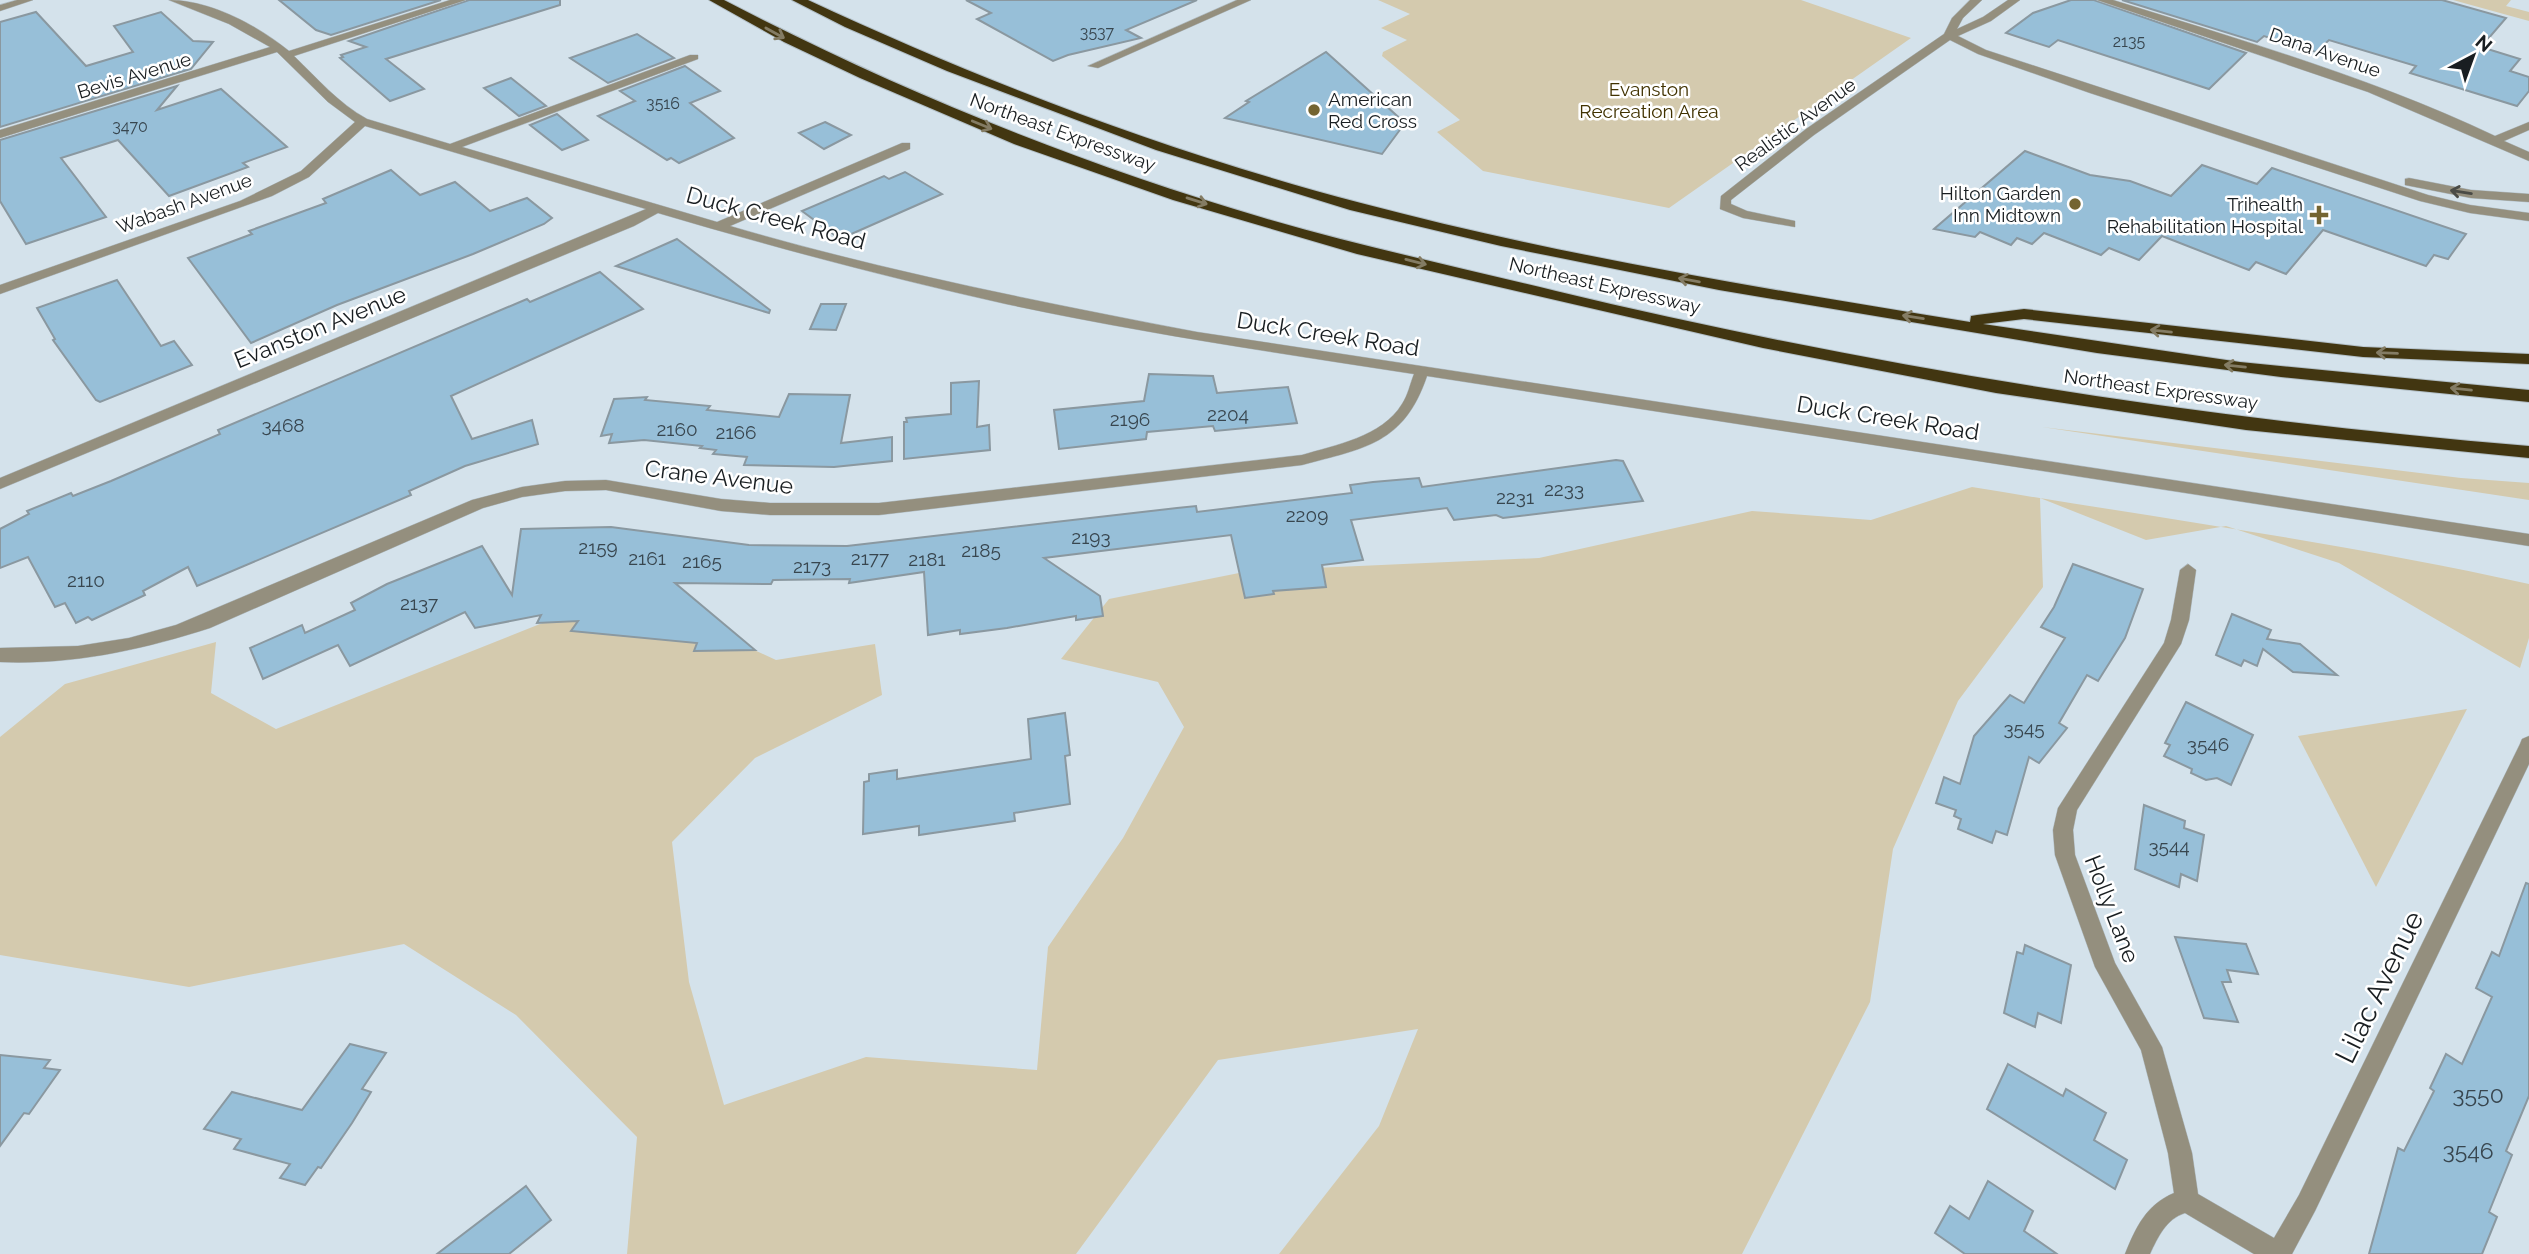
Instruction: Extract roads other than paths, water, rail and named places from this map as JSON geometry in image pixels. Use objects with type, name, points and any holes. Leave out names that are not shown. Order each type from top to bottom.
[{"type":"highway","name":"Northeast Expressway","points":[[715,0],[800,47],[981,125],[1134,182],[1336,243],[1595,306],[1857,362],[2153,412],[2426,444],[2529,452]]},
{"type":"highway","name":"Northeast Expressway","points":[[798,0],[888,43],[1024,100],[1231,170],[1396,216],[1655,274],[1953,323],[2200,362],[2529,396]]},
{"type":"highway","points":[[1953,323],[2024,314],[2363,352],[2529,359]]},
{"type":"street","points":[[0,8],[28,0]]},
{"type":"street","name":"Duck Creek Road","points":[[174,0],[239,23],[282,52],[337,104],[363,122],[716,228],[819,256],[1008,300],[1197,336],[2529,540]]},
{"type":"street","name":"Bevis Avenue","points":[[0,134],[461,0]]},
{"type":"street","points":[[1094,66],[1246,0]]},
{"type":"street","name":"Realistic Avenue","points":[[1949,36],[1951,26],[1957,18],[1977,0]]},
{"type":"street","name":"Realistic Avenue","points":[[1790,224],[1743,214],[1725,206],[1725,199],[1733,190],[1810,132],[1949,36],[1966,31],[2015,0]]},
{"type":"street","name":"Dana Avenue","points":[[2102,0],[2333,74],[2417,105],[2529,157]]},
{"type":"street","points":[[1949,36],[1992,44],[2328,158],[2425,187],[2505,198],[2529,198]]},
{"type":"street","points":[[1949,36],[1982,52],[2087,88],[2424,198],[2470,209],[2529,217]]},
{"type":"street","points":[[449,148],[694,57]]},
{"type":"street","name":"Wabash Avenue","points":[[0,290],[244,204],[277,189],[305,174],[328,154],[341,137],[363,122]]},
{"type":"street","points":[[2495,140],[2529,126]]},
{"type":"street","points":[[716,228],[906,146]]},
{"type":"street","name":"Evanston Avenue","points":[[0,484],[629,223],[656,209]]},
{"type":"street","name":"Crane Avenue","points":[[0,655],[67,656],[117,648],[170,634],[204,623],[478,504],[543,489],[606,485],[721,505],[770,509],[879,509],[1301,460],[1344,447],[1376,434],[1393,423],[1409,405],[1422,371]]},
{"type":"street","name":"Holly Lane","points":[[2187,1201],[2180,1153],[2151,1046],[2106,967],[2064,855],[2063,830],[2068,808],[2172,644],[2180,620],[2188,570]]},
{"type":"street","name":"Lilac Avenue","points":[[2278,1254],[2313,1191],[2529,744]]},
{"type":"street","points":[[2137,1254],[2155,1217],[2175,1204],[2187,1201],[2278,1254]]},
{"type":"place","name":"American Red Cross","points":[[1314,110]]},
{"type":"place","name":"Hilton Garden Inn Midtown","points":[[2075,204]]},
{"type":"place","name":"Trihealth Rehabilitation Hospital","points":[[2319,215]]},
{"type":"park label","name":"Evanston Recreation Area","points":[[1649,100]]}]
